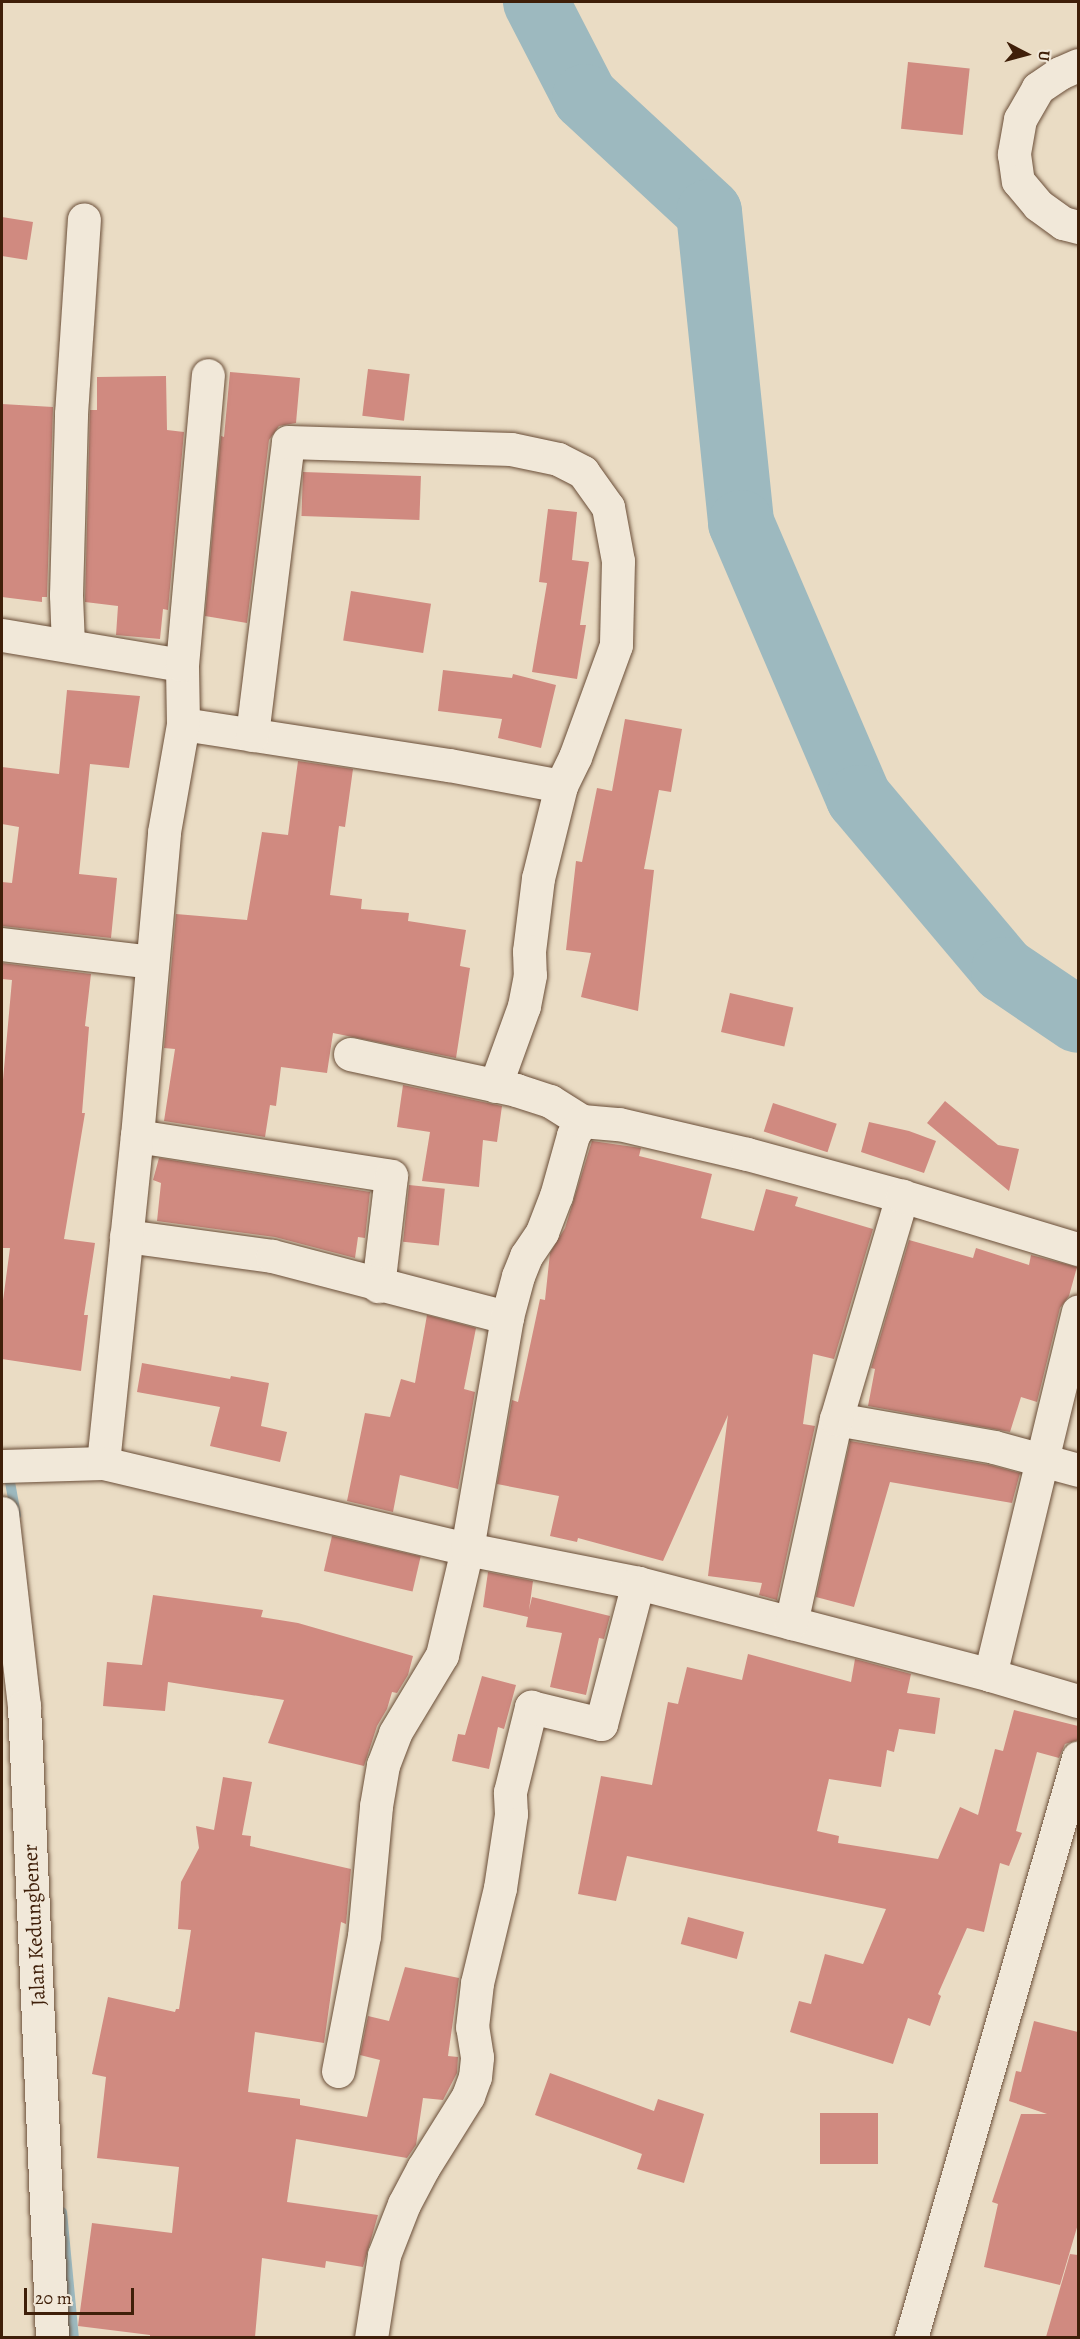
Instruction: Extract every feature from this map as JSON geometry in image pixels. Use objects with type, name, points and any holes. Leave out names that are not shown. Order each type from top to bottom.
[{"type":"street","points":[[1078,64],[1038,88],[1020,119],[1014,154],[1018,181],[1038,205],[1063,223],[1078,227]]},
{"type":"street","points":[[68,645],[66,595],[71,414],[84,219]]},
{"type":"street","points":[[104,1463],[137,1136],[164,832],[183,724],[182,665],[208,375]]},
{"type":"street","points":[[252,735],[288,441],[511,449],[558,459],[583,472],[608,507],[618,561],[616,645],[575,757],[561,786],[537,878],[530,942],[530,975],[524,1006],[495,1086]]},
{"type":"street","points":[[2,635],[182,665]]},
{"type":"street","points":[[183,724],[448,765],[561,786]]},
{"type":"street","points":[[2,944],[152,963]]},
{"type":"street","points":[[350,1054],[495,1086],[550,1101],[582,1120],[619,1124],[747,1154],[902,1196],[1078,1249]]},
{"type":"street","points":[[338,2071],[364,1936],[376,1806],[383,1765],[395,1733],[442,1655],[467,1549],[507,1317],[518,1276],[526,1256],[542,1232],[556,1196],[573,1136],[582,1120]]},
{"type":"street","points":[[137,1136],[391,1176],[378,1286]]},
{"type":"street","points":[[791,1623],[836,1419],[902,1196]]},
{"type":"street","points":[[126,1236],[272,1256],[378,1286],[507,1317]]},
{"type":"street","points":[[990,1675],[1044,1460],[1078,1312]]},
{"type":"street","points":[[836,1419],[994,1447],[1078,1470]]},
{"type":"street","points":[[2,1466],[104,1463],[467,1549],[638,1583],[990,1675],[1078,1701]]},
{"type":"street","name":"Jalan Kedungbener","points":[[2,1513],[24,1706],[52,2337]]},
{"type":"street","points":[[371,2337],[384,2255],[404,2204],[468,2096],[475,2077],[477,2057],[472,2027],[477,1983],[500,1888],[511,1814],[510,1792],[531,1707],[601,1724],[638,1583]]},
{"type":"street","points":[[918,2335],[1078,1758]]},
{"type":"building","points":[[908,62],[970,68],[963,135],[901,129]]},
{"type":"building","points":[[2,217],[33,222],[27,260],[2,256]]},
{"type":"building","points":[[368,369],[410,374],[404,421],[362,416]]},
{"type":"building","points":[[230,372],[300,378],[296,423],[279,426],[269,440],[247,623],[205,616],[221,436],[224,437]]},
{"type":"building","points":[[166,376],[167,430],[184,432],[168,610],[163,609],[160,639],[116,635],[118,606],[85,602],[90,410],[97,410],[97,377]]},
{"type":"building","points":[[2,404],[53,407],[47,597],[42,597],[42,602],[2,597]]},
{"type":"building","points":[[303,472],[421,476],[419,520],[301,516]]},
{"type":"building","points":[[548,509],[577,512],[572,560],[589,562],[580,625],[586,625],[577,679],[532,672],[547,583],[539,582]]},
{"type":"building","points":[[351,591],[431,604],[423,653],[343,640]]},
{"type":"building","points":[[443,670],[512,678],[513,674],[556,685],[541,748],[498,738],[502,719],[438,711]]},
{"type":"building","points":[[67,690],[140,696],[129,768],[90,764],[79,874],[117,878],[111,938],[2,926],[2,882],[12,883],[19,827],[2,824],[2,767],[59,774]]},
{"type":"building","points":[[625,719],[682,729],[671,792],[659,790],[644,869],[654,870],[638,1011],[581,997],[591,953],[566,950],[576,861],[582,862],[597,788],[612,791]]},
{"type":"building","points":[[298,761],[353,769],[345,827],[339,826],[330,895],[362,899],[361,909],[409,913],[408,921],[466,930],[460,966],[470,968],[456,1058],[333,1033],[327,1073],[281,1067],[276,1106],[270,1105],[265,1137],[164,1121],[175,1049],[164,1048],[176,914],[247,920],[262,832],[288,835]]},
{"type":"building","points":[[2,963],[91,974],[85,1026],[89,1027],[82,1113],[85,1113],[64,1239],[95,1243],[84,1315],[88,1315],[81,1371],[2,1359],[2,1308],[10,1248],[2,1248],[2,1091],[12,980],[2,979]]},
{"type":"building","points":[[730,993],[793,1008],[784,1047],[721,1032]]},
{"type":"building","points":[[403,1085],[502,1106],[497,1142],[483,1140],[479,1187],[422,1181],[430,1132],[397,1127]]},
{"type":"building","points":[[945,1101],[998,1145],[1019,1149],[1009,1191],[927,1123]]},
{"type":"building","points":[[773,1103],[837,1124],[827,1152],[764,1132]]},
{"type":"building","points":[[869,1122],[909,1131],[936,1141],[924,1173],[861,1152]]},
{"type":"building","points":[[592,1141],[641,1148],[639,1156],[712,1174],[701,1218],[754,1231],[766,1189],[798,1197],[795,1206],[873,1229],[834,1359],[813,1354],[803,1424],[815,1426],[777,1600],[759,1595],[762,1583],[708,1576],[728,1415],[663,1561],[578,1538],[577,1542],[550,1536],[559,1496],[497,1484],[512,1400],[518,1402],[540,1299],[545,1300],[550,1253],[565,1228]]},
{"type":"building","points":[[159,1158],[370,1192],[365,1238],[358,1237],[355,1258],[275,1237],[157,1221],[161,1183],[153,1180]]},
{"type":"building","points":[[409,1185],[445,1189],[439,1245],[403,1242]]},
{"type":"building","points":[[909,1240],[973,1258],[976,1248],[1029,1265],[1031,1255],[1077,1267],[1069,1296],[1060,1308],[1037,1402],[1021,1397],[1010,1432],[868,1406],[875,1369],[871,1368]]},
{"type":"building","points":[[427,1315],[476,1328],[464,1389],[475,1392],[458,1489],[400,1475],[393,1512],[347,1501],[365,1413],[390,1417],[401,1379],[415,1383]]},
{"type":"building","points":[[142,1363],[230,1379],[231,1376],[269,1383],[261,1426],[287,1432],[280,1462],[210,1446],[220,1407],[137,1392]]},
{"type":"building","points":[[850,1441],[990,1465],[1020,1473],[1012,1503],[890,1482],[854,1607],[816,1597]]},
{"type":"building","points":[[332,1536],[421,1556],[413,1592],[324,1571]]},
{"type":"building","points":[[488,1572],[533,1581],[529,1610],[532,1597],[610,1616],[604,1639],[599,1638],[586,1695],[550,1687],[562,1633],[526,1627],[528,1617],[483,1607]]},
{"type":"building","points":[[153,1595],[263,1610],[261,1617],[298,1623],[413,1656],[408,1675],[397,1693],[392,1692],[387,1709],[377,1726],[364,1766],[268,1743],[284,1700],[168,1682],[165,1711],[103,1706],[107,1662],[142,1665]]},
{"type":"building","points":[[748,1654],[851,1682],[855,1659],[911,1674],[907,1693],[940,1698],[935,1734],[899,1729],[894,1752],[887,1750],[881,1787],[829,1779],[817,1831],[839,1836],[838,1843],[938,1859],[960,1807],[978,1815],[995,1749],[1003,1751],[1014,1710],[1078,1726],[1078,1740],[1065,1744],[1059,1758],[1037,1752],[1016,1831],[1022,1833],[1009,1866],[1000,1863],[984,1932],[967,1928],[938,1994],[941,1996],[930,2026],[908,2018],[893,2064],[790,2032],[799,2001],[811,2004],[825,1954],[863,1964],[886,1909],[627,1856],[616,1901],[578,1894],[601,1776],[652,1785],[668,1702],[678,1704],[687,1667],[742,1680]]},
{"type":"building","points":[[482,1676],[516,1685],[504,1729],[498,1727],[489,1769],[452,1761],[458,1734],[465,1735]]},
{"type":"building","points":[[223,1777],[252,1782],[242,1835],[251,1836],[250,1846],[351,1869],[346,1924],[341,1922],[324,2043],[255,2032],[248,2092],[300,2099],[300,2105],[367,2117],[380,2060],[360,2055],[368,2016],[389,2021],[405,1967],[459,1978],[448,2056],[458,2057],[457,2073],[443,2100],[423,2098],[416,2145],[407,2158],[296,2139],[287,2202],[378,2215],[363,2267],[326,2261],[325,2268],[262,2258],[255,2337],[150,2337],[150,2335],[78,2326],[92,2223],[172,2233],[179,2167],[97,2158],[106,2077],[92,2074],[108,1997],[175,2012],[179,2009],[191,1930],[178,1929],[181,1882],[199,1848],[196,1826],[214,1830]]},
{"type":"building","points":[[688,1917],[744,1932],[737,1959],[681,1944]]},
{"type":"building","points":[[1034,2021],[1078,2032],[1078,2224],[1060,2285],[984,2267],[998,2204],[992,2202],[1021,2114],[1047,2114],[1009,2101],[1016,2071],[1021,2072]]},
{"type":"building","points":[[550,2073],[654,2111],[658,2099],[704,2114],[684,2183],[637,2169],[642,2154],[535,2115]]},
{"type":"building","points":[[820,2113],[878,2113],[878,2164],[820,2164]]},
{"type":"building","points":[[1070,2254],[1078,2255],[1078,2337],[1046,2337]]},
{"type":"waterway","points":[[536,2],[585,97],[709,212],[741,523],[859,798],[1004,970],[1078,1020]]},
{"type":"waterway","points":[[8,1471],[16,1515]]},
{"type":"waterway","points":[[62,2212],[74,2338]]}]
